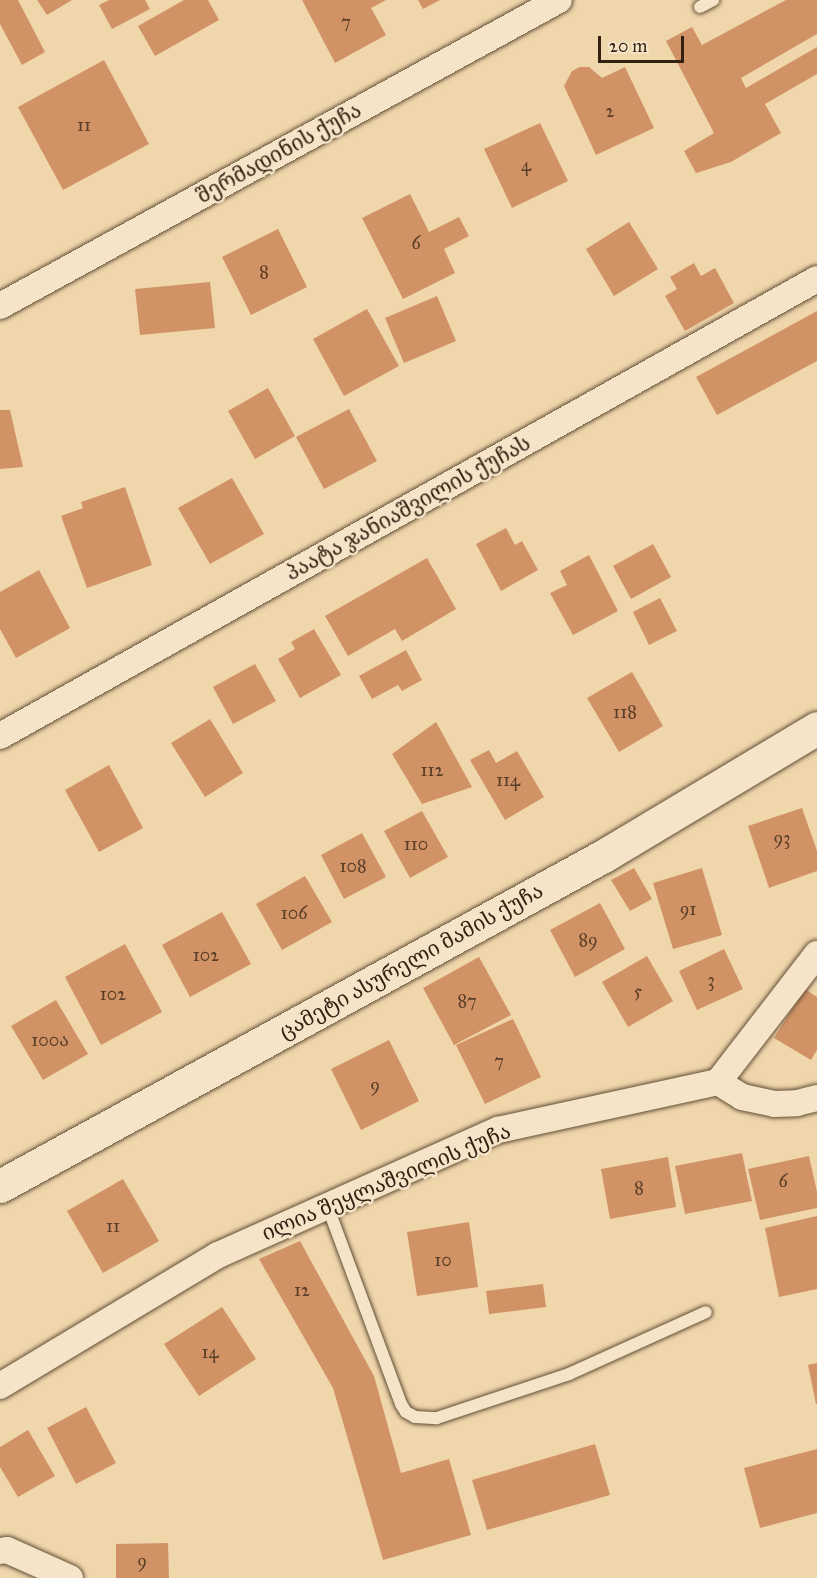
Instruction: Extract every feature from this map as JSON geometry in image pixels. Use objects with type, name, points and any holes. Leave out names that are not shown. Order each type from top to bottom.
[{"type":"street","name":"შერმადინის ქუჩა","points":[[0,306],[559,0]]},
{"type":"street","name":"პაატა ჯანიაშვილის ქუჩას","points":[[0,736],[817,279]]},
{"type":"street","name":"ცამეტი ასურელი მამის ქუჩა","points":[[0,1185],[605,855],[817,728]]},
{"type":"street","points":[[817,954],[718,1082],[742,1097],[774,1104],[796,1104],[817,1098]]},
{"type":"street","name":"ილია შეყლაშვილის ქუჩა","points":[[0,1386],[218,1255],[498,1130],[718,1082]]},
{"type":"street","points":[[0,1551],[7,1550],[70,1578]]},
{"type":"lane","points":[[700,7],[713,0]]},
{"type":"lane","points":[[327,1205],[401,1404],[406,1412],[415,1417],[437,1418],[569,1374],[706,1312]]},
{"type":"building","points":[[0,0],[18,0],[45,52],[22,65],[0,24]]},
{"type":"building","points":[[37,0],[72,0],[47,15]]},
{"type":"building","points":[[109,0],[145,0],[150,9],[112,29],[99,5]]},
{"type":"building","points":[[184,0],[208,0],[219,20],[155,56],[138,26]]},
{"type":"building","points":[[302,0],[386,0],[371,8],[386,35],[335,63]]},
{"type":"building","points":[[418,0],[440,0],[423,9]]},
{"type":"building","points":[[786,0],[817,0],[817,34],[741,78],[746,88],[817,47],[817,74],[765,104],[781,133],[731,162],[696,173],[684,151],[714,133],[666,41],[692,27],[702,45]]},
{"type":"building","points":[[104,60],[149,144],[63,190],[18,107]]},
{"type":"building","points":[[580,67],[589,67],[602,78],[625,67],[654,128],[596,155],[564,86],[572,71]]},
{"type":"building","points":[[540,123],[568,181],[512,208],[484,149]]},
{"type":"building","points":[[410,194],[429,232],[459,217],[469,236],[444,249],[455,273],[403,299],[362,218]]},
{"type":"building","points":[[629,222],[658,269],[614,296],[586,249]]},
{"type":"building","points":[[278,229],[307,287],[251,315],[222,257]]},
{"type":"building","points":[[694,263],[701,276],[715,268],[734,303],[685,331],[665,296],[677,289],[670,277]]},
{"type":"building","points":[[210,282],[215,328],[140,335],[135,289]]},
{"type":"building","points":[[437,296],[456,341],[404,363],[385,318]]},
{"type":"building","points":[[367,309],[399,366],[344,396],[313,339]]},
{"type":"building","points":[[817,311],[817,361],[717,415],[696,377]]},
{"type":"building","points":[[268,388],[295,436],[255,459],[228,411]]},
{"type":"building","points":[[349,409],[377,461],[324,489],[296,437]]},
{"type":"building","points":[[0,410],[10,410],[23,467],[0,469]]},
{"type":"building","points":[[232,478],[264,534],[210,564],[178,508]]},
{"type":"building","points":[[125,487],[152,565],[87,588],[61,516],[83,508],[81,502]]},
{"type":"building","points":[[506,528],[515,545],[522,541],[538,570],[501,591],[476,544]]},
{"type":"building","points":[[653,544],[671,577],[631,599],[613,566]]},
{"type":"building","points":[[589,555],[618,611],[573,635],[550,593],[567,585],[560,571]]},
{"type":"building","points":[[427,558],[456,609],[402,641],[395,629],[348,656],[325,616]]},
{"type":"building","points":[[39,570],[70,628],[16,658],[0,629],[0,592]]},
{"type":"building","points":[[660,598],[677,631],[649,645],[633,612]]},
{"type":"building","points":[[314,629],[341,675],[300,698],[278,659],[295,649],[291,642]]},
{"type":"building","points":[[406,650],[422,680],[402,691],[398,685],[372,699],[359,676]]},
{"type":"building","points":[[255,664],[276,701],[233,724],[213,687]]},
{"type":"building","points":[[632,672],[663,726],[619,752],[587,698]]},
{"type":"building","points":[[210,719],[243,773],[205,797],[171,743]]},
{"type":"building","points":[[436,722],[472,787],[422,804],[392,754]]},
{"type":"building","points":[[489,750],[496,763],[517,751],[544,797],[505,820],[470,760]]},
{"type":"building","points":[[109,765],[143,828],[99,852],[65,790]]},
{"type":"building","points":[[802,808],[817,851],[817,871],[769,888],[748,826]]},
{"type":"building","points":[[422,811],[448,857],[410,878],[384,831]]},
{"type":"building","points":[[362,833],[386,877],[344,899],[321,855]]},
{"type":"building","points":[[634,868],[652,899],[630,911],[611,880]]},
{"type":"building","points":[[702,868],[722,935],[673,949],[653,883]]},
{"type":"building","points":[[305,876],[332,922],[282,950],[256,904]]},
{"type":"building","points":[[600,903],[625,949],[575,977],[550,930]]},
{"type":"building","points":[[222,912],[251,964],[190,997],[162,945]]},
{"type":"building","points":[[125,944],[162,1012],[101,1045],[65,977]]},
{"type":"building","points":[[724,949],[743,989],[697,1010],[679,971]]},
{"type":"building","points":[[647,956],[673,1001],[628,1027],[602,982]]},
{"type":"building","points":[[479,957],[511,1015],[454,1045],[423,988]]},
{"type":"building","points":[[805,989],[817,997],[817,1050],[811,1060],[774,1038]]},
{"type":"building","points":[[56,1000],[88,1054],[43,1080],[11,1026]]},
{"type":"building","points":[[513,1019],[541,1077],[485,1104],[456,1045]]},
{"type":"building","points":[[389,1040],[419,1101],[361,1130],[331,1069]]},
{"type":"building","points":[[742,1153],[752,1201],[685,1214],[675,1166]]},
{"type":"building","points":[[809,1156],[817,1192],[817,1208],[760,1220],[748,1169]]},
{"type":"building","points":[[668,1157],[676,1207],[610,1219],[601,1169]]},
{"type":"building","points":[[123,1179],[159,1241],[103,1273],[67,1211]]},
{"type":"building","points":[[817,1216],[817,1289],[779,1297],[765,1228]]},
{"type":"building","points":[[469,1222],[478,1287],[417,1296],[407,1232]]},
{"type":"building","points":[[300,1241],[374,1376],[401,1473],[449,1459],[471,1535],[383,1560],[333,1388],[259,1259]]},
{"type":"building","points":[[543,1284],[546,1307],[489,1314],[486,1291]]},
{"type":"building","points":[[222,1307],[256,1359],[199,1396],[164,1344]]},
{"type":"building","points":[[817,1363],[817,1404],[816,1404],[808,1365]]},
{"type":"building","points":[[86,1407],[116,1463],[76,1484],[47,1428]]},
{"type":"building","points":[[28,1430],[55,1476],[18,1497],[0,1467],[0,1447]]},
{"type":"building","points":[[595,1444],[610,1495],[487,1530],[472,1480]]},
{"type":"building","points":[[817,1449],[817,1513],[760,1528],[744,1468]]},
{"type":"building","points":[[168,1543],[169,1578],[116,1578],[116,1544]]}]
